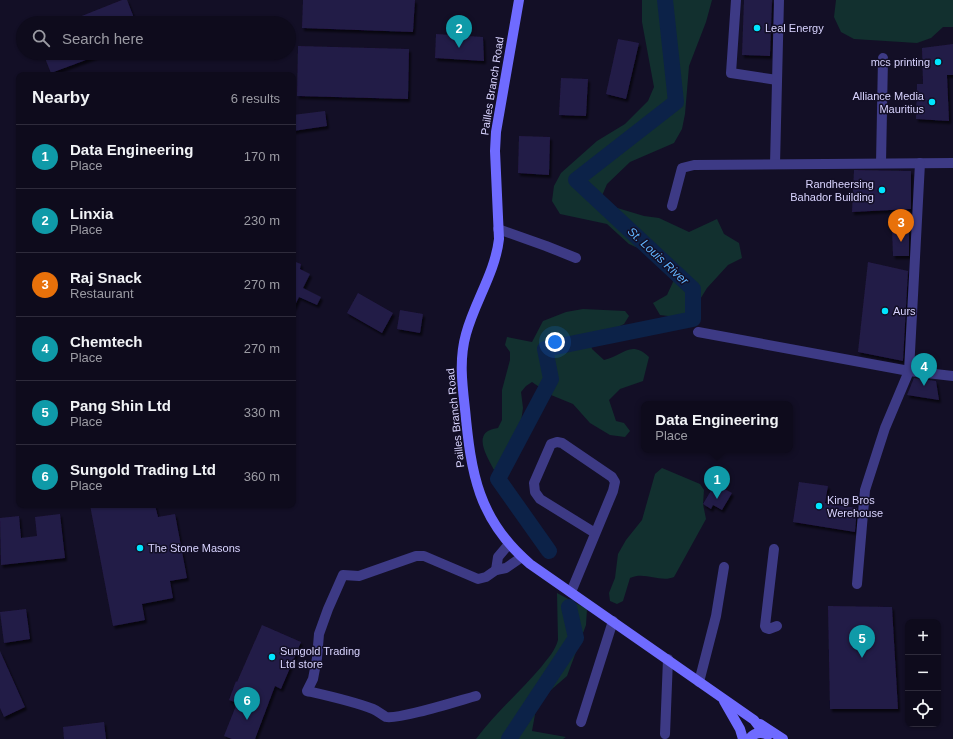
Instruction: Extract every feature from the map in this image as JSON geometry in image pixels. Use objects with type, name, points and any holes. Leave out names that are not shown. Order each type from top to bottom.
[{"type":"main road","name":"Pailles Branch Road","points":[[519,0],[496,132],[495,151],[498,229],[496,258],[465,337],[461,359],[461,374],[471,459],[475,478],[484,506],[509,544],[522,557],[754,720],[773,738]]},
{"type":"main road","name":"Pailles Branch Road","points":[[723,699],[740,729],[743,739]]},
{"type":"main road","points":[[754,720],[773,738]]},
{"type":"main road","points":[[749,739],[754,734],[759,733],[773,738]]},
{"type":"street","points":[[736,0],[731,73],[777,80]]},
{"type":"street","points":[[775,164],[779,0]]},
{"type":"street","points":[[881,163],[883,58]]},
{"type":"street","points":[[857,584],[865,490],[885,428],[909,371],[920,163]]},
{"type":"street","points":[[672,206],[682,168],[694,165],[953,163]]},
{"type":"street","points":[[498,229],[576,258]]},
{"type":"street","points":[[698,332],[909,371],[953,376]]},
{"type":"street","points":[[571,592],[613,491],[615,482],[612,477],[562,443],[557,442],[551,444],[534,483],[535,492],[540,499],[595,533]]},
{"type":"street","points":[[496,570],[498,558],[509,544]]},
{"type":"street","points":[[774,549],[765,626],[769,629],[777,626]]},
{"type":"street","points":[[476,696],[392,717],[352,702],[307,691],[313,679],[319,634],[343,575],[359,576],[416,556],[424,556],[478,579],[486,577],[496,570],[506,568],[522,557]]},
{"type":"street","points":[[699,682],[716,616],[724,567]]},
{"type":"street","points":[[581,722],[613,621]]},
{"type":"street","points":[[665,734],[668,659]]},
{"type":"green space","points":[[642,0],[712,0],[706,22],[689,66],[685,114],[682,129],[674,143],[630,162],[607,184],[601,198],[614,207],[644,216],[659,218],[689,232],[717,219],[724,234],[739,243],[742,258],[728,265],[707,288],[691,314],[676,317],[660,315],[653,303],[667,295],[673,282],[670,267],[658,257],[629,244],[607,224],[560,214],[552,201],[554,186],[561,173],[597,141],[625,124],[648,101],[654,87],[642,22]]},
{"type":"green space","points":[[836,0],[953,0],[953,27],[943,27],[931,38],[917,43],[854,39],[841,32],[834,17]]},
{"type":"green space","points":[[583,309],[625,311],[629,316],[624,324],[590,341],[592,349],[604,360],[631,349],[636,349],[649,357],[643,381],[620,389],[609,400],[616,421],[624,423],[630,431],[625,437],[610,435],[590,423],[573,404],[551,395],[532,382],[521,392],[523,408],[515,463],[494,470],[487,458],[483,439],[485,434],[490,430],[498,428],[502,420],[502,390],[510,360],[510,352],[505,345],[507,337],[532,342],[543,321],[566,312]]},
{"type":"green space","points":[[662,468],[700,484],[704,490],[703,504],[706,519],[674,577],[663,579],[636,576],[630,578],[623,601],[617,604],[610,601],[609,593],[615,578],[618,554],[626,540],[642,520],[655,474]]},
{"type":"green space","points":[[557,593],[587,609],[586,625],[567,676],[544,696],[536,709],[532,731],[566,737],[563,739],[476,739],[491,720],[542,666],[555,648],[558,640]]},
{"type":"building","points":[[122,0],[127,0],[133,16],[82,16]]},
{"type":"building","points":[[303,0],[415,0],[413,32],[302,28]]},
{"type":"building","name":"Leal Energy","points":[[744,0],[772,0],[770,56],[742,55]]},
{"type":"building","points":[[436,34],[483,37],[484,61],[435,58]]},
{"type":"building","points":[[618,39],[639,43],[626,99],[606,94]]},
{"type":"building","points":[[953,44],[953,75],[947,75],[949,121],[916,119],[917,84],[923,84],[922,48]]},
{"type":"building","points":[[298,46],[409,49],[408,99],[297,96]]},
{"type":"building","points":[[46,60],[86,60],[54,72],[51,72]]},
{"type":"building","points":[[561,78],[588,79],[586,116],[559,115]]},
{"type":"building","points":[[325,111],[327,126],[296,131],[296,115]]},
{"type":"building","points":[[519,136],[550,137],[549,175],[518,173]]},
{"type":"building","name":"Randheersing Bahador Building","points":[[854,170],[911,171],[911,209],[852,212]]},
{"type":"building","points":[[892,228],[909,228],[909,256],[893,256]]},
{"type":"building","points":[[296,262],[301,264],[300,269],[310,274],[303,288],[321,297],[317,305],[299,297],[296,303]]},
{"type":"building","name":"Aurs","points":[[868,262],[908,271],[903,361],[858,352]]},
{"type":"building","points":[[358,293],[393,313],[382,333],[347,313]]},
{"type":"building","points":[[400,310],[423,314],[420,333],[397,329]]},
{"type":"building","points":[[914,378],[936,381],[939,400],[907,395]]},
{"type":"building","name":"King Bros Werehouse","points":[[799,482],[828,486],[825,503],[857,508],[855,532],[793,522]]},
{"type":"building","points":[[715,484],[732,493],[722,510],[713,505],[711,509],[703,504]]},
{"type":"building","name":"The Stone Masons","points":[[91,508],[156,508],[158,517],[175,514],[187,578],[170,581],[173,598],[142,604],[145,620],[113,626]]},
{"type":"building","points":[[60,514],[65,558],[1,565],[0,518],[19,516],[21,538],[37,536],[35,517]]},
{"type":"building","points":[[828,606],[892,607],[898,709],[830,709]]},
{"type":"building","points":[[26,609],[30,639],[4,643],[0,612]]},
{"type":"building","points":[[262,625],[301,642],[281,689],[275,686],[255,739],[232,739],[224,736],[237,703],[229,700],[236,681],[237,682]]},
{"type":"building","points":[[0,651],[25,707],[4,717],[0,708]]},
{"type":"building","points":[[104,722],[106,739],[64,739],[63,727]]},
{"type":"waterway","name":"St. Louis River","points":[[549,551],[498,479],[551,379],[545,349],[693,319],[693,289],[576,180],[676,102],[665,0]]},
{"type":"waterway","points":[[509,739],[576,638],[569,607]]},
{"type":"place","name":"Leal Energy","points":[[757,28]]},
{"type":"place","name":"Linxia","points":[[459,48]]},
{"type":"place","name":"mcs printing","points":[[938,62]]},
{"type":"place","name":"Alliance Media Mauritius","points":[[932,102]]},
{"type":"place","name":"Randheersing Bahador Building","points":[[882,190]]},
{"type":"place","name":"Raj Snack","points":[[901,242]]},
{"type":"place","name":"Aurs","points":[[885,311]]},
{"type":"place","name":"Chemtech","points":[[924,386]]},
{"type":"place","name":"Data Engineering","points":[[717,499]]},
{"type":"place","name":"King Bros Werehouse","points":[[819,506]]},
{"type":"place","name":"The Stone Masons","points":[[140,548]]},
{"type":"place","name":"Sungold Trading Ltd store","points":[[272,657]]},
{"type":"place","name":"Pang Shin Ltd","points":[[862,658]]},
{"type":"place","name":"Sungold Trading Ltd","points":[[247,720]]}]
